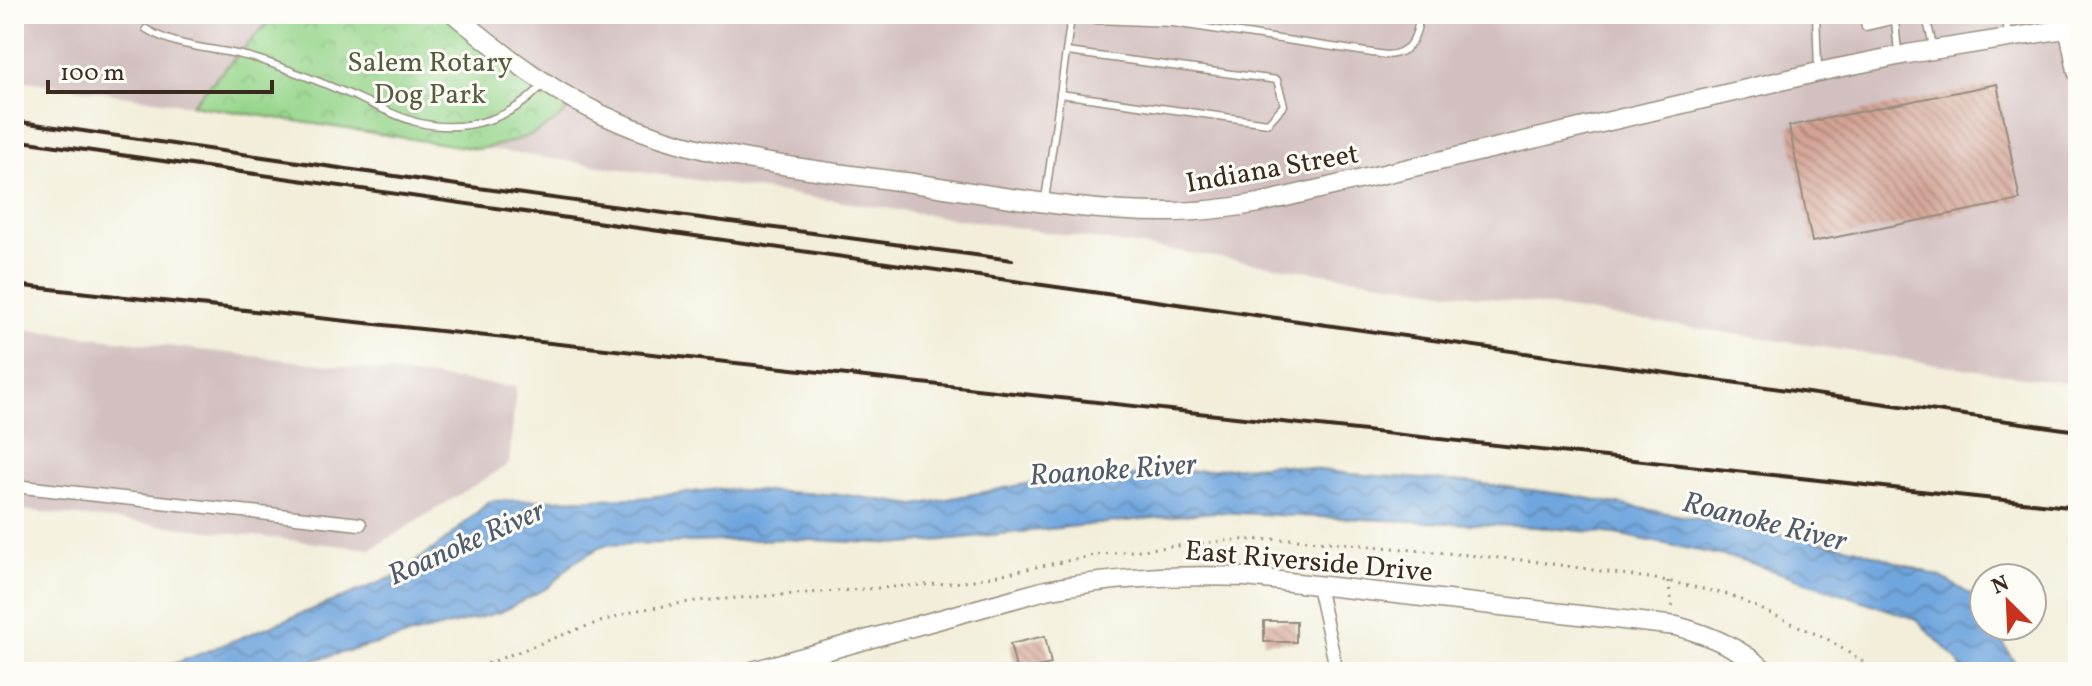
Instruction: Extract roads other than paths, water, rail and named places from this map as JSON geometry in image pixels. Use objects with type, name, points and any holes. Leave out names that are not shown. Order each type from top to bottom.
[{"type":"main road","points":[[2072,23],[2078,71]]},
{"type":"street","name":"Indiana Street","points":[[454,14],[544,83],[621,123],[708,151],[1045,201],[1125,211],[1170,212],[1260,203],[1818,72],[2009,38],[2072,23]]},
{"type":"street","points":[[14,486],[360,524]]},
{"type":"street","name":"East Riverside Drive","points":[[749,672],[984,606],[1093,581],[1178,575],[1246,577],[1676,626],[1720,641],[1743,653],[1767,672]]},
{"type":"street","points":[[1318,586],[1337,672]]},
{"type":"lane","points":[[1044,14],[1173,23],[1386,55],[1404,51],[1412,44],[1417,35],[1420,14]]},
{"type":"lane","points":[[1816,14],[1818,72]]},
{"type":"lane","points":[[1863,14],[1865,27],[1894,17],[1898,56]]},
{"type":"lane","points":[[1925,14],[1934,50]]},
{"type":"lane","points":[[2004,14],[2009,38]]},
{"type":"lane","points":[[1045,201],[1071,17]]},
{"type":"lane","points":[[146,29],[175,44],[253,58],[297,72],[414,121],[438,126],[471,124],[502,115],[520,105],[544,83]]},
{"type":"lane","points":[[1060,94],[1268,123],[1284,105],[1277,80],[1067,52]]},
{"type":"water","name":"Roanoke River","points":[[1275,464],[1351,474],[1468,482],[1570,495],[1854,548],[1941,577],[1968,593],[1968,642],[2002,642],[2020,672],[1963,672],[1957,660],[1916,619],[1739,559],[1616,534],[1535,527],[1213,512],[905,544],[783,539],[604,545],[573,563],[549,587],[501,612],[318,659],[284,672],[154,672],[396,576],[447,539],[490,501],[639,498],[720,489],[846,495],[916,505],[1036,482]]},
{"type":"railway","points":[[14,121],[1012,260]]},
{"type":"railway","points":[[14,140],[2078,431]]},
{"type":"railway","points":[[14,285],[2078,508]]},
{"type":"park label","name":"Salem Rotary Dog Park","points":[[430,77]]}]
